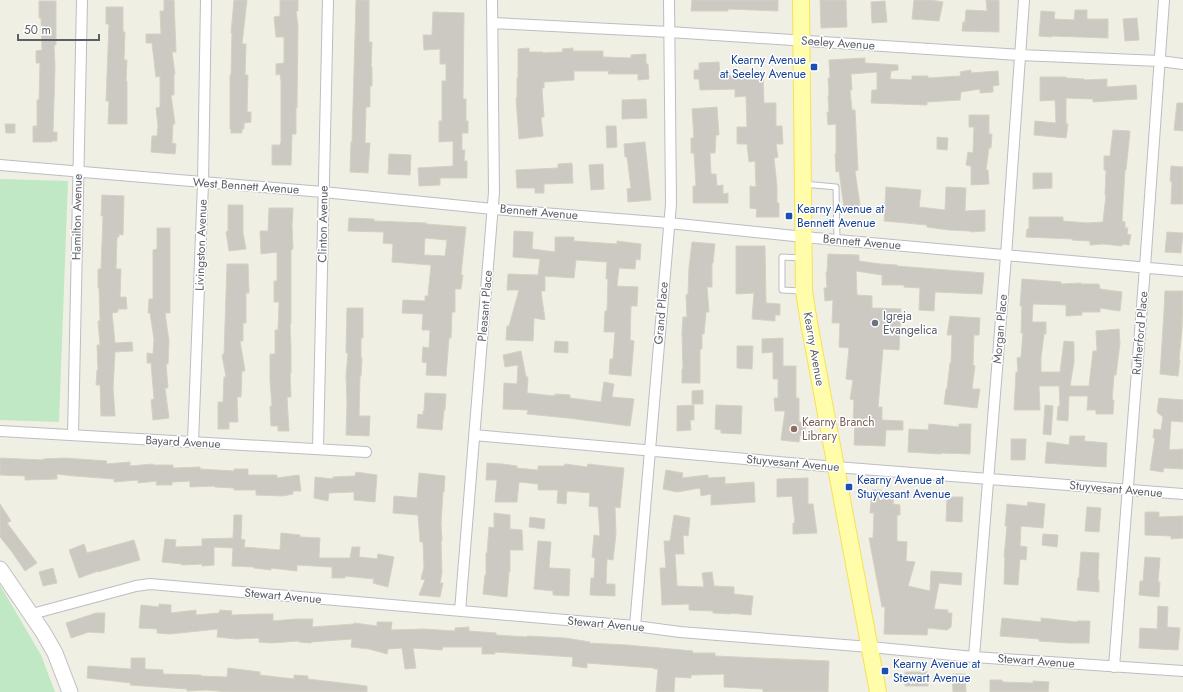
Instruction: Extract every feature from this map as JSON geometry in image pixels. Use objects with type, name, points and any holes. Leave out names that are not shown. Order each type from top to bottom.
[{"type":"main road","name":"Kearny Avenue","points":[[801,0],[804,291],[878,692]]},
{"type":"main road","points":[[0,569],[44,632],[55,653],[70,692]]},
{"type":"street","name":"Hamilton Avenue","points":[[73,435],[82,0]]},
{"type":"street","name":"Livingston Avenue","points":[[193,442],[203,183],[206,0]]},
{"type":"street","name":"Clinton Avenue","points":[[318,449],[328,0]]},
{"type":"street","name":"Pleasant Place","points":[[460,611],[494,192],[492,0]]},
{"type":"street","name":"Grand Place","points":[[635,626],[671,204],[669,0]]},
{"type":"street","name":"Morgan Place","points":[[974,657],[1006,256],[1024,0]]},
{"type":"street","name":"Rutherford Place","points":[[1114,667],[1164,0]]},
{"type":"street","name":"Seeley Avenue","points":[[493,23],[669,32],[1020,55],[1160,61],[1183,64]]},
{"type":"street","name":"West Bennett Avenue","points":[[0,165],[323,192],[493,209]]},
{"type":"street","name":"Bennett Avenue","points":[[493,209],[669,223],[1006,256],[1183,271]]},
{"type":"street","name":"Bayard Avenue","points":[[0,431],[366,452]]},
{"type":"street","name":"Stuyvesant Avenue","points":[[474,435],[836,467],[1183,494]]},
{"type":"street","name":"Stewart Avenue","points":[[32,614],[136,586],[150,584],[974,657],[1183,671]]},
{"type":"lane","points":[[803,184],[836,187],[836,240]]},
{"type":"lane","points":[[804,258],[782,257],[782,290],[804,291]]},
{"type":"green space","points":[[0,179],[68,181],[59,422],[0,420]]},
{"type":"green space","points":[[0,585],[41,655],[55,692],[0,692]]},
{"type":"building","points":[[164,0],[174,0],[176,52],[172,52],[175,74],[174,95],[171,95],[175,124],[173,124],[172,143],[176,144],[175,154],[151,152],[152,136],[157,136],[158,126],[156,108],[160,107],[160,76],[156,77],[152,43],[146,43],[146,34],[161,34],[160,11],[164,11]]},
{"type":"building","points":[[234,0],[247,0],[242,44],[246,44],[245,75],[248,75],[247,112],[251,112],[251,122],[244,123],[242,133],[231,133],[230,129],[231,33]]},
{"type":"building","points":[[280,0],[298,0],[298,11],[296,11],[298,25],[296,134],[292,134],[291,165],[272,165],[272,145],[280,145],[281,142],[281,81],[280,74],[276,75],[276,64],[284,63],[284,37],[276,37],[274,17],[280,16]]},
{"type":"building","points":[[356,0],[369,0],[369,42],[372,42],[372,86],[370,86],[370,107],[366,107],[365,143],[370,143],[368,173],[350,172]]},
{"type":"building","points":[[692,0],[778,0],[778,11],[728,9],[728,11],[691,11]]},
{"type":"building","points":[[820,0],[846,0],[847,27],[821,28]]},
{"type":"building","points":[[914,0],[943,2],[939,21],[912,19]]},
{"type":"building","points":[[986,0],[999,0],[999,32],[962,31],[963,22],[965,22],[966,10],[987,11]]},
{"type":"building","points":[[39,1],[56,1],[53,132],[57,132],[57,141],[52,142],[33,142],[33,126],[37,126],[37,100],[39,100],[40,63],[36,63],[36,51],[42,50]]},
{"type":"building","points":[[885,1],[887,22],[872,23],[871,2]]},
{"type":"building","points":[[106,7],[123,7],[123,32],[125,32],[124,60],[127,60],[127,124],[108,124],[109,101],[106,101],[109,24],[106,24]]},
{"type":"building","points":[[1075,10],[1087,10],[1087,19],[1108,19],[1108,38],[1039,36],[1041,11],[1055,12],[1054,19],[1074,20]]},
{"type":"building","points":[[433,12],[464,13],[463,99],[466,99],[466,121],[468,121],[468,133],[462,133],[462,150],[465,150],[464,161],[467,161],[467,178],[440,178],[440,185],[419,186],[418,168],[453,166],[453,141],[439,142],[439,121],[442,121],[442,81],[446,81],[446,64],[440,64],[440,49],[424,50],[423,35],[432,35]]},
{"type":"building","points":[[1137,18],[1139,40],[1125,41],[1123,19]]},
{"type":"building","points":[[529,48],[529,52],[543,53],[563,52],[562,49],[573,48],[573,51],[603,51],[603,57],[631,58],[631,55],[646,54],[649,79],[638,80],[638,74],[608,74],[609,71],[574,71],[574,80],[544,82],[544,88],[542,88],[544,117],[541,117],[543,136],[519,139],[516,98],[518,49]]},
{"type":"building","points":[[865,58],[865,63],[898,65],[898,70],[891,71],[890,79],[912,80],[912,76],[928,76],[928,78],[961,76],[960,72],[971,70],[971,73],[998,71],[999,85],[993,86],[993,92],[980,93],[980,89],[961,92],[960,100],[927,102],[927,105],[871,103],[872,90],[877,90],[877,72],[851,74],[852,90],[850,90],[852,110],[855,110],[858,170],[855,171],[860,205],[844,208],[839,171],[836,172],[836,124],[828,125],[828,78],[830,78],[829,60]]},
{"type":"building","points":[[719,62],[720,76],[763,74],[764,103],[776,103],[776,126],[782,126],[783,144],[776,144],[778,157],[774,158],[779,217],[756,217],[757,209],[750,208],[750,186],[756,187],[755,161],[749,162],[747,144],[737,144],[737,127],[747,127],[746,96],[735,97],[735,89],[700,90],[699,79],[694,79],[694,70],[699,70],[699,63]]},
{"type":"building","points":[[1040,77],[1066,77],[1084,80],[1107,79],[1107,87],[1136,85],[1137,99],[1093,102],[1093,99],[1066,98],[1066,124],[1068,124],[1066,138],[1034,135],[1035,121],[1056,123],[1055,100],[1040,101]]},
{"type":"building","points":[[646,99],[647,118],[622,119],[622,100]]},
{"type":"building","points":[[1177,103],[1183,103],[1183,131],[1174,130]]},
{"type":"building","points":[[717,107],[719,135],[716,135],[715,153],[710,153],[711,174],[716,174],[717,186],[723,185],[723,194],[728,193],[728,203],[693,203],[693,186],[696,186],[694,153],[691,153],[691,138],[694,138],[692,109]]},
{"type":"building","points":[[969,115],[989,115],[989,134],[992,134],[991,148],[989,148],[986,170],[988,170],[989,184],[971,185],[971,166],[966,165],[968,152],[973,153],[974,127],[969,127]]},
{"type":"building","points":[[5,124],[15,124],[15,133],[6,133]]},
{"type":"building","points":[[606,126],[616,126],[617,147],[607,148]]},
{"type":"building","points":[[1113,130],[1130,131],[1125,170],[1122,221],[1125,222],[1125,228],[1128,228],[1127,234],[1131,235],[1129,245],[1090,245],[1090,241],[1026,237],[1027,229],[1029,229],[1029,217],[1063,217],[1063,221],[1087,223],[1103,222],[1106,195],[1106,170],[1104,170],[1104,156],[1110,156]]},
{"type":"building","points":[[937,137],[948,138],[947,150],[937,149]]},
{"type":"building","points":[[645,142],[651,200],[628,202],[627,189],[631,188],[624,144]]},
{"type":"building","points":[[389,154],[411,155],[410,175],[388,174]]},
{"type":"building","points":[[572,163],[573,183],[544,184],[544,193],[535,193],[535,188],[517,188],[516,170],[558,168],[558,164]]},
{"type":"building","points":[[603,164],[604,189],[591,190],[589,165]]},
{"type":"building","points":[[1171,166],[1183,167],[1183,204],[1171,204]]},
{"type":"building","points":[[1033,173],[1052,173],[1052,188],[1033,189]]},
{"type":"building","points":[[886,187],[921,190],[919,207],[945,210],[946,187],[966,188],[965,211],[985,210],[985,231],[971,232],[949,230],[927,227],[927,225],[884,221]]},
{"type":"building","points":[[102,195],[124,196],[123,235],[119,234],[119,237],[117,237],[116,269],[121,269],[120,297],[126,297],[127,309],[118,309],[118,312],[112,313],[115,343],[132,342],[133,351],[115,352],[113,388],[115,416],[101,416],[100,385],[96,385],[98,370],[97,345],[100,345],[98,321],[100,321],[98,269],[101,269],[103,216],[101,216]]},
{"type":"building","points":[[228,205],[243,205],[243,233],[246,249],[229,251],[226,232],[228,231]]},
{"type":"building","points":[[269,208],[293,208],[290,324],[291,397],[287,397],[289,431],[278,431],[278,426],[271,426],[270,406],[272,406],[270,354],[275,354],[275,330],[278,330],[279,302],[274,302],[274,281],[277,281],[277,252],[261,254],[260,231],[268,231]]},
{"type":"building","points":[[349,218],[466,227],[461,275],[463,275],[461,289],[455,289],[455,312],[452,312],[451,338],[449,338],[446,376],[426,375],[427,363],[422,362],[423,347],[429,348],[430,330],[422,330],[423,314],[402,313],[403,300],[425,301],[425,296],[428,296],[431,265],[392,262],[393,244],[383,243],[384,232],[348,231]],"holes":[[[425,238],[447,240],[445,256],[424,255]]]},
{"type":"building","points":[[157,228],[170,228],[170,313],[165,313],[169,341],[168,364],[166,364],[168,388],[165,388],[169,418],[153,420],[151,400],[154,399],[151,363],[147,363],[147,353],[153,354],[154,339],[150,313],[148,313],[149,299],[153,299],[153,250],[157,249]]},
{"type":"building","points":[[514,231],[533,232],[532,249],[555,252],[555,237],[574,237],[574,241],[617,244],[617,241],[641,244],[640,260],[636,259],[635,269],[619,268],[617,286],[638,287],[637,306],[631,306],[630,340],[634,341],[631,376],[609,374],[610,359],[613,359],[615,332],[604,332],[605,311],[607,311],[607,262],[576,260],[574,278],[545,276],[545,291],[541,291],[545,320],[534,318],[533,341],[506,340],[507,326],[509,326],[519,290],[507,290],[508,274],[538,275],[540,259],[513,257]]},
{"type":"building","points":[[1167,232],[1183,233],[1181,253],[1165,252]]},
{"type":"building","points":[[692,242],[715,244],[712,263],[712,287],[707,287],[709,312],[706,312],[704,334],[702,334],[702,349],[700,349],[700,383],[682,383],[683,317],[687,317],[686,295],[688,294]]},
{"type":"building","points":[[736,246],[765,246],[766,303],[780,304],[780,315],[775,315],[775,321],[752,319],[754,293],[736,294]]},
{"type":"building","points":[[828,254],[859,255],[859,261],[880,264],[984,273],[982,294],[935,292],[934,311],[919,310],[920,288],[904,287],[904,285],[882,285],[882,275],[856,271],[857,295],[872,296],[872,308],[901,309],[899,350],[883,349],[878,407],[882,407],[882,420],[903,421],[903,430],[886,430],[885,446],[854,445],[854,400],[850,399],[853,380],[846,379],[849,348],[839,347],[840,323],[832,323],[833,300],[825,301],[824,288],[827,288],[826,272]]},
{"type":"building","points":[[227,264],[248,264],[249,293],[246,293],[246,323],[243,323],[243,341],[240,341],[245,371],[242,371],[241,397],[237,397],[238,422],[229,422],[229,429],[218,429],[218,402],[223,402],[224,377],[226,377],[222,355],[224,354]]},
{"type":"building","points":[[1022,279],[1061,282],[1061,284],[1099,284],[1100,289],[1122,292],[1120,311],[1100,308],[1100,312],[1082,312],[1082,315],[1066,316],[1066,305],[1033,304],[1032,322],[1046,322],[1046,334],[1044,334],[1041,358],[1041,372],[1060,372],[1064,341],[1074,342],[1074,362],[1070,386],[1089,386],[1093,351],[1097,351],[1096,331],[1119,329],[1120,343],[1116,375],[1114,375],[1112,400],[1114,400],[1113,414],[1096,414],[1096,410],[1087,410],[1088,396],[1069,396],[1068,421],[1057,420],[1058,406],[1060,406],[1059,386],[1039,386],[1040,410],[1014,410],[1016,372],[1018,372],[1017,358],[1021,357],[1023,333],[1021,333],[1022,306],[1020,306]]},
{"type":"building","points":[[1165,291],[1183,291],[1182,329],[1178,376],[1160,374]]},
{"type":"building","points":[[347,308],[363,308],[359,416],[370,416],[369,436],[346,435],[346,376],[348,353],[346,353]]},
{"type":"building","points":[[950,316],[980,318],[979,335],[974,335],[973,365],[975,366],[972,389],[980,389],[977,408],[944,404],[951,363],[952,335],[947,335]]},
{"type":"building","points":[[783,338],[783,366],[796,366],[796,398],[799,398],[799,422],[806,423],[804,436],[800,435],[799,442],[781,440],[785,411],[775,411],[774,398],[778,398],[778,379],[773,379],[773,352],[762,353],[762,339]]},
{"type":"building","points":[[555,341],[568,342],[568,353],[554,352]]},
{"type":"building","points":[[737,346],[753,346],[752,369],[737,368]]},
{"type":"building","points":[[521,351],[526,377],[528,377],[527,393],[555,396],[555,394],[570,395],[570,398],[601,402],[604,382],[614,384],[612,397],[634,399],[630,426],[527,414],[528,410],[503,409],[504,383],[517,384],[518,365],[505,367],[503,355]]},
{"type":"building","points":[[703,390],[703,404],[692,404],[692,391]]},
{"type":"building","points":[[425,393],[446,394],[442,430],[417,428],[418,414],[423,415],[424,411]]},
{"type":"building","points":[[1159,398],[1183,400],[1183,422],[1171,421],[1169,450],[1183,449],[1183,469],[1164,468],[1163,472],[1150,470],[1155,438],[1153,438],[1154,429],[1161,430],[1163,417],[1157,412]]},
{"type":"building","points":[[694,405],[694,420],[690,420],[691,430],[677,431],[677,406]]},
{"type":"building","points":[[716,405],[742,406],[741,434],[721,433],[721,430],[715,429]]},
{"type":"building","points":[[1045,405],[1053,406],[1051,435],[1043,434]]},
{"type":"building","points":[[929,424],[959,427],[959,424],[971,424],[970,454],[908,452],[909,429],[928,430]]},
{"type":"building","points":[[1070,436],[1085,436],[1084,441],[1107,443],[1106,467],[1045,463],[1047,442],[1069,445]]},
{"type":"building","points":[[1011,439],[1026,439],[1025,460],[1011,460]]},
{"type":"building","points":[[0,458],[44,460],[43,459],[64,458],[107,461],[106,464],[130,462],[130,466],[153,464],[173,465],[173,468],[200,467],[200,469],[234,471],[234,469],[248,469],[248,475],[277,475],[277,478],[299,475],[301,491],[293,491],[293,494],[283,496],[256,495],[256,490],[234,490],[234,488],[215,486],[190,487],[190,481],[172,482],[172,485],[156,485],[157,481],[138,483],[138,480],[114,482],[114,479],[57,474],[57,479],[25,480],[25,476],[0,475]]},
{"type":"building","points":[[487,463],[538,470],[538,466],[564,466],[565,464],[587,467],[588,464],[624,468],[620,508],[615,507],[616,534],[613,560],[607,559],[606,584],[615,584],[615,596],[590,595],[591,578],[594,578],[595,558],[592,557],[594,535],[600,536],[598,507],[589,506],[590,493],[567,491],[566,504],[557,503],[558,490],[538,490],[538,484],[519,482],[517,502],[495,502],[497,480],[486,480]]},
{"type":"building","points":[[666,470],[683,473],[682,478],[708,475],[708,478],[725,477],[725,484],[754,482],[755,502],[711,505],[711,494],[701,496],[700,488],[677,492],[663,489]]},
{"type":"building","points":[[356,472],[377,475],[375,502],[354,500],[354,492],[329,493],[328,501],[314,498],[315,477],[333,479],[333,477],[355,476]]},
{"type":"building","points":[[419,473],[445,476],[441,524],[442,573],[440,583],[443,583],[440,597],[419,595],[425,580],[421,579],[424,567],[423,542],[420,542],[418,515],[393,513],[394,496],[417,498]]},
{"type":"building","points":[[808,478],[808,504],[813,504],[817,533],[793,534],[793,523],[795,523],[792,496],[777,497],[777,479]]},
{"type":"building","points":[[872,490],[882,490],[882,494],[894,495],[893,504],[900,505],[900,515],[897,515],[897,541],[907,542],[906,561],[915,562],[908,586],[930,591],[931,571],[962,573],[961,585],[939,583],[934,609],[948,610],[948,613],[952,613],[951,627],[947,630],[928,628],[927,635],[884,634],[885,607],[882,607],[869,538],[873,538],[874,513],[870,513]]},
{"type":"building","points":[[947,497],[963,497],[962,522],[946,521]]},
{"type":"building","points":[[1028,502],[1045,504],[1043,528],[1021,526],[1020,546],[1027,547],[1026,560],[1020,559],[1018,585],[1004,584],[1007,504],[1027,506]]},
{"type":"building","points":[[0,504],[11,521],[7,523],[37,563],[25,571],[0,537]]},
{"type":"building","points":[[1087,507],[1101,508],[1099,532],[1085,531]]},
{"type":"building","points":[[1145,512],[1159,512],[1159,517],[1183,516],[1183,538],[1171,539],[1171,536],[1145,535]]},
{"type":"building","points":[[494,513],[510,515],[510,529],[522,530],[523,550],[510,550],[510,572],[507,597],[483,594],[486,575],[486,553],[489,527],[494,528]]},
{"type":"building","points":[[234,515],[242,515],[241,539],[245,540],[244,547],[280,550],[281,533],[300,535],[300,537],[320,538],[319,558],[350,558],[352,547],[360,547],[359,557],[377,559],[378,554],[394,557],[388,587],[373,583],[374,579],[345,576],[345,578],[332,578],[332,567],[297,565],[297,571],[232,566],[233,548],[214,547],[214,565],[182,565],[162,562],[165,539],[176,540],[175,547],[202,546],[202,539],[233,538]]},
{"type":"building","points":[[674,515],[690,518],[688,536],[683,535],[684,554],[675,554],[677,586],[704,587],[702,573],[712,572],[714,586],[734,587],[734,594],[753,596],[751,615],[689,610],[689,604],[662,605],[660,568],[666,568],[664,541],[670,541]]},
{"type":"building","points":[[530,517],[545,519],[544,529],[529,527]]},
{"type":"building","points":[[1043,534],[1058,535],[1057,547],[1042,545]]},
{"type":"building","points":[[134,540],[140,560],[98,571],[79,578],[69,550],[84,544],[87,553]]},
{"type":"building","points":[[538,541],[551,542],[549,568],[570,569],[569,596],[553,595],[553,591],[534,589]]},
{"type":"building","points":[[1081,552],[1099,553],[1099,592],[1077,590]]},
{"type":"building","points":[[1145,557],[1160,558],[1158,582],[1160,582],[1159,597],[1139,595],[1140,581],[1143,581]]},
{"type":"building","points":[[53,568],[57,583],[43,586],[39,572]]},
{"type":"building","points":[[159,604],[171,605],[171,613],[196,610],[196,615],[219,613],[220,610],[232,611],[231,615],[273,614],[273,621],[313,619],[312,627],[354,623],[377,626],[377,622],[392,622],[391,630],[424,629],[455,631],[455,628],[469,627],[469,631],[496,633],[496,635],[565,638],[590,642],[589,643],[693,651],[692,653],[715,653],[715,656],[829,661],[828,692],[763,692],[763,689],[724,687],[724,674],[691,675],[691,678],[675,677],[674,692],[656,692],[658,669],[587,663],[587,668],[572,666],[573,657],[495,652],[495,654],[482,654],[482,647],[443,647],[442,650],[413,648],[416,668],[405,669],[402,648],[388,649],[387,654],[369,649],[351,647],[352,639],[311,643],[299,641],[271,643],[259,642],[259,638],[236,639],[217,637],[218,629],[170,634],[157,633],[157,629],[139,628],[141,605],[159,607]]},
{"type":"building","points":[[1158,606],[1168,607],[1167,627],[1180,628],[1178,650],[1139,648],[1140,628],[1157,629]]},
{"type":"building","points":[[96,613],[105,613],[104,633],[89,632],[71,638],[66,623]]},
{"type":"building","points":[[1002,618],[1041,622],[1041,618],[1077,622],[1090,621],[1089,643],[1039,641],[1039,639],[1000,636]]},
{"type":"building","points":[[131,658],[145,658],[145,669],[163,670],[163,674],[227,677],[228,668],[260,672],[260,675],[294,679],[294,675],[308,676],[308,679],[367,686],[367,692],[187,691],[187,689],[130,685],[131,683],[87,678],[88,666],[131,669]]},
{"type":"building","points":[[905,672],[928,672],[928,686],[905,686]]},
{"type":"building","points":[[952,674],[965,674],[966,692],[953,692]]},
{"type":"building","points":[[990,680],[1002,680],[1002,682],[1049,682],[1048,692],[990,692]]},
{"type":"place","name":"Kearny Avenue at Seeley Avenue","points":[[814,67]]},
{"type":"place","name":"Kearny Avenue at Bennett Avenue","points":[[789,216]]},
{"type":"place","name":"Igreja Evangelica","points":[[875,323]]},
{"type":"place","name":"Kearny Branch Library","points":[[794,429]]},
{"type":"place","name":"Kearny Avenue at Stuyvesant Avenue","points":[[849,487]]},
{"type":"place","name":"Kearny Avenue at Stewart Avenue","points":[[885,671]]}]
